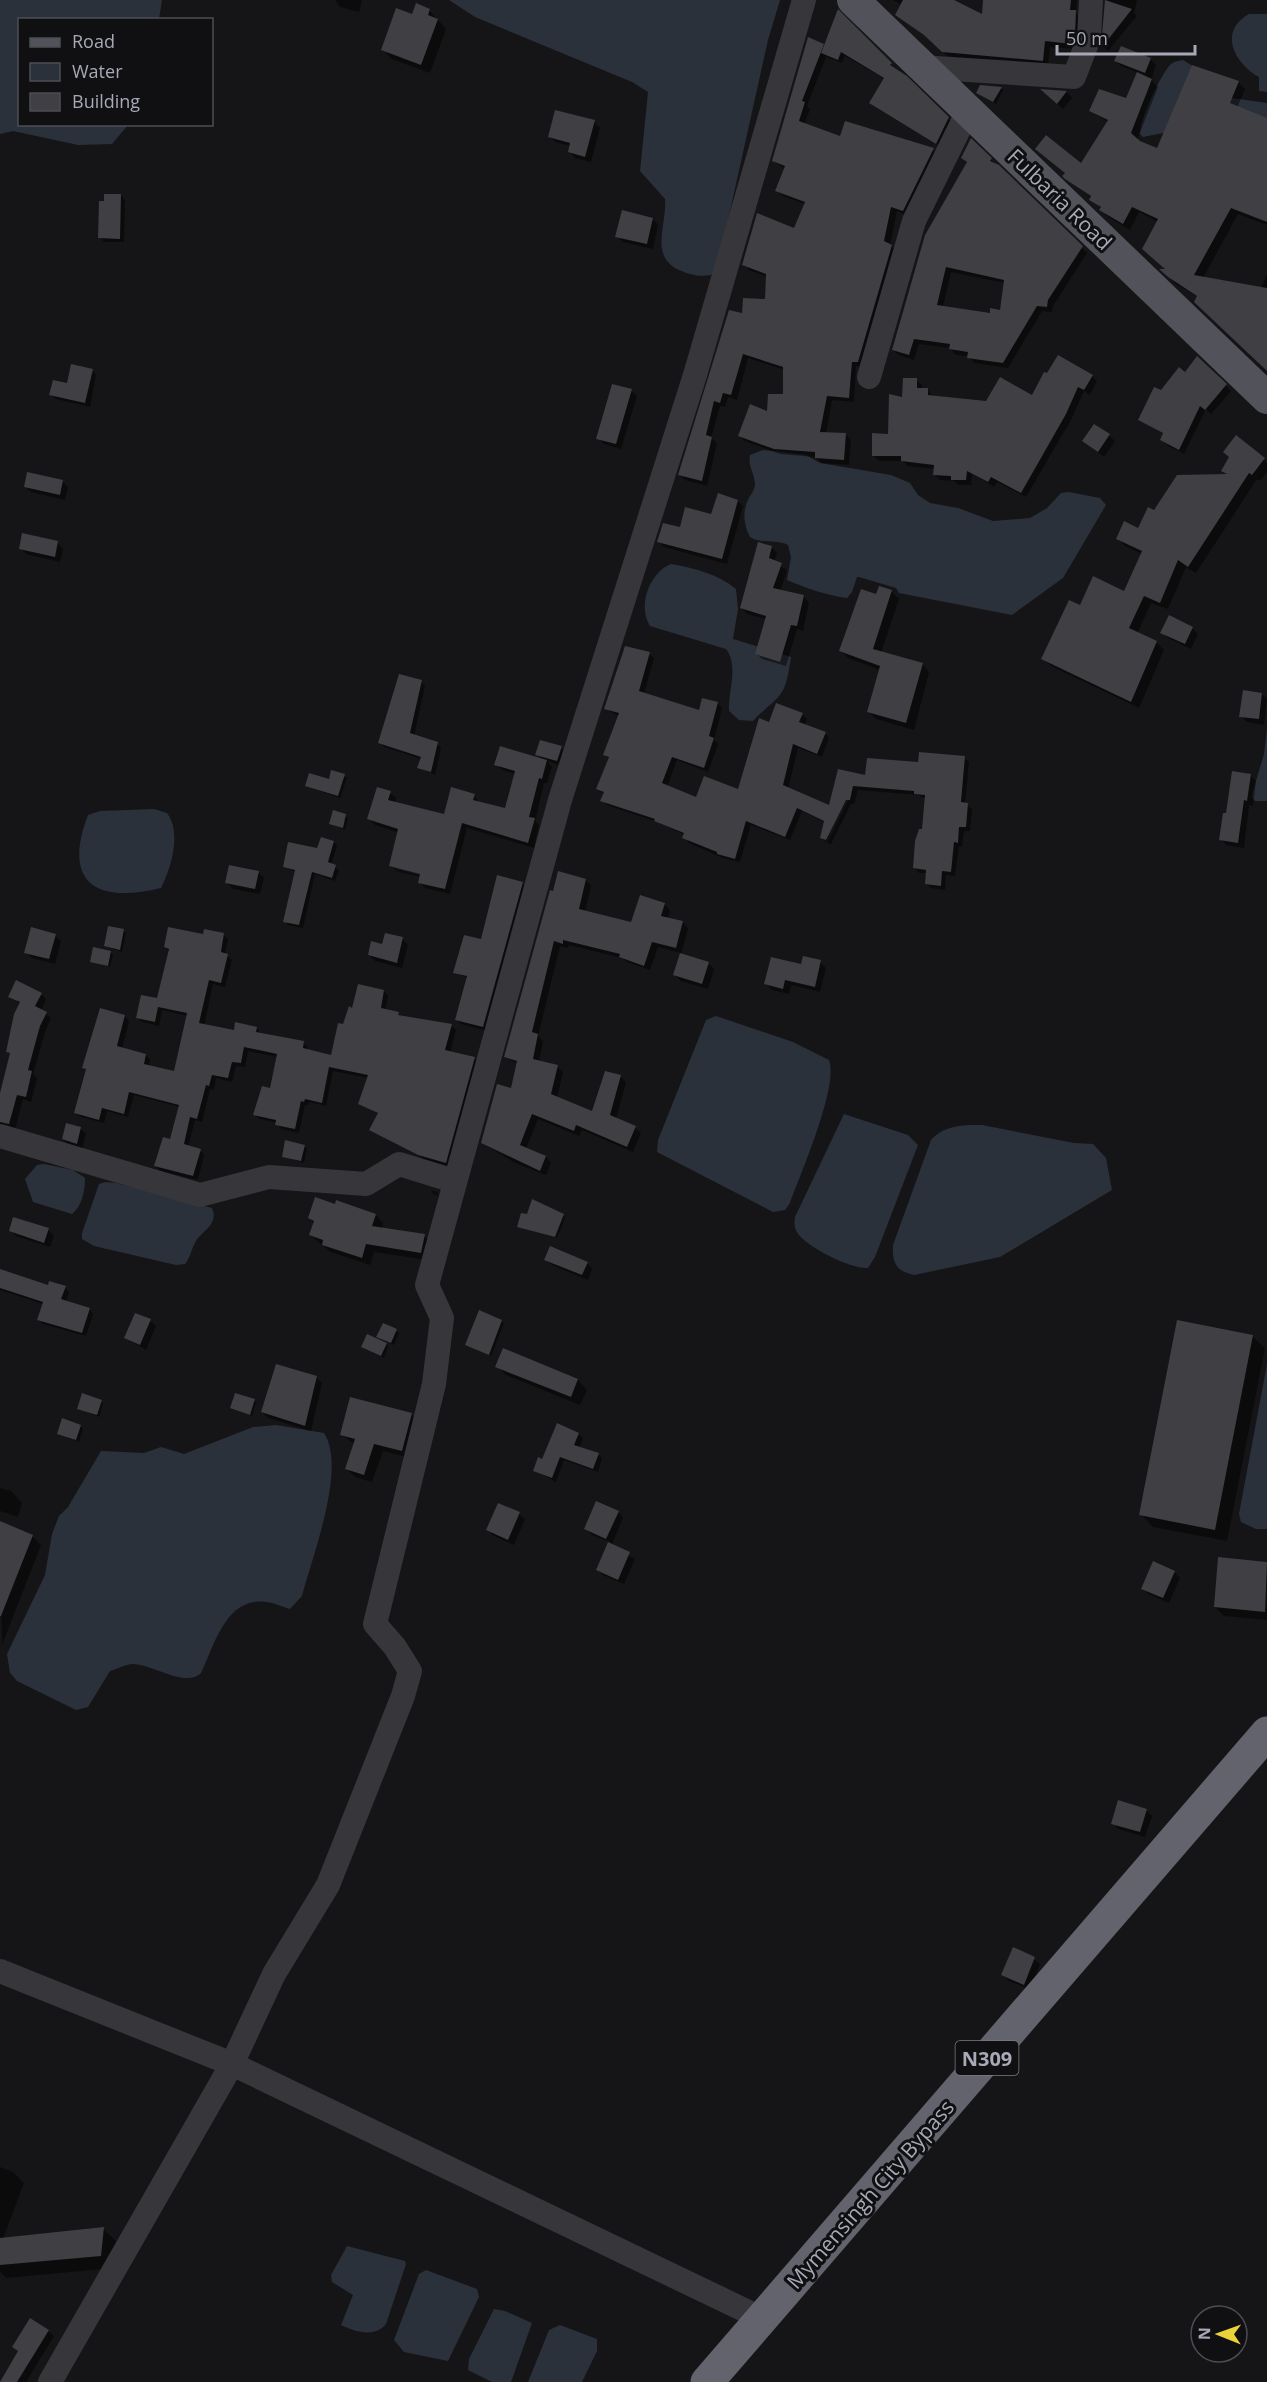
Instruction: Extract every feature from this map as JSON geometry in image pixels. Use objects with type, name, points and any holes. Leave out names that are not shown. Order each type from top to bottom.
[{"type":"highway","name":"Mymensingh City Bypass","points":[[707,2382],[1267,1733]]},
{"type":"main road","name":"Fulbaria Road","points":[[853,0],[1267,398]]},
{"type":"street","points":[[50,2382],[232,2064],[274,1974],[328,1885],[403,1696],[410,1671],[395,1647],[375,1624],[434,1384],[442,1318],[427,1285],[560,800],[694,375],[804,0]]},
{"type":"street","points":[[921,67],[1074,77],[1089,38],[1091,0]]},
{"type":"street","points":[[869,376],[914,221],[968,111]]},
{"type":"street","points":[[0,1136],[200,1195],[269,1177],[366,1184],[399,1164],[454,1181]]},
{"type":"street","points":[[0,1971],[232,2064],[763,2319]]},
{"type":"water","points":[[0,0],[162,0],[159,18],[18,18],[18,126],[127,126],[112,144],[78,145],[13,131],[0,134]]},
{"type":"water","points":[[449,0],[780,0],[768,40],[718,265],[711,275],[699,276],[683,272],[664,257],[662,239],[665,199],[640,171],[648,92],[632,82],[475,17]]},
{"type":"water","points":[[1249,14],[1267,14],[1267,92],[1259,91],[1259,77],[1243,64],[1233,47],[1234,29]]},
{"type":"water","points":[[1183,60],[1199,70],[1225,97],[1267,103],[1267,135],[1168,132],[1143,137],[1140,134],[1141,127],[1156,88],[1170,65]]},
{"type":"water","points":[[763,450],[806,455],[820,463],[891,475],[910,483],[918,495],[930,503],[958,508],[993,521],[1030,518],[1047,508],[1061,493],[1069,492],[1100,498],[1106,505],[1063,578],[1012,615],[899,593],[896,588],[859,577],[847,598],[816,591],[787,580],[791,557],[788,545],[750,537],[744,514],[755,486],[750,455]]},
{"type":"water","points":[[671,564],[705,572],[736,589],[738,609],[733,639],[791,657],[786,682],[780,695],[753,721],[739,720],[729,711],[732,663],[726,649],[650,626],[645,609],[648,590],[657,574]]},
{"type":"water","points":[[1267,728],[1267,801],[1255,801],[1252,797],[1264,754]]},
{"type":"water","points":[[154,809],[167,813],[174,830],[171,861],[161,888],[119,893],[102,890],[90,883],[83,872],[79,857],[81,838],[88,815],[100,811]]},
{"type":"water","points":[[716,1016],[793,1042],[829,1060],[831,1072],[824,1109],[802,1172],[785,1210],[773,1212],[657,1152],[658,1140],[706,1020]]},
{"type":"water","points":[[844,1114],[908,1135],[918,1145],[875,1257],[868,1268],[851,1265],[821,1251],[804,1240],[797,1233],[795,1226],[795,1217]]},
{"type":"water","points":[[982,1125],[1074,1143],[1093,1144],[1106,1158],[1112,1190],[1000,1257],[914,1275],[903,1271],[894,1261],[893,1245],[931,1140],[948,1129]]},
{"type":"water","points":[[44,1164],[73,1170],[85,1178],[82,1198],[72,1214],[33,1202],[25,1179],[37,1165]]},
{"type":"water","points":[[105,1182],[212,1208],[214,1214],[212,1223],[196,1241],[185,1264],[176,1265],[94,1246],[82,1239],[82,1233],[99,1184]]},
{"type":"water","points":[[1267,1364],[1267,1529],[1256,1529],[1241,1522],[1239,1514]]},
{"type":"water","points":[[276,1425],[324,1433],[330,1448],[332,1468],[325,1513],[302,1596],[290,1609],[267,1602],[253,1602],[241,1606],[224,1624],[201,1673],[195,1677],[178,1677],[141,1665],[124,1666],[110,1671],[88,1707],[76,1710],[17,1681],[10,1673],[7,1654],[45,1575],[52,1534],[59,1516],[68,1507],[101,1451],[144,1453],[161,1447],[184,1454],[253,1427]]},
{"type":"water","points":[[347,2246],[405,2261],[406,2264],[386,2324],[376,2331],[353,2330],[341,2325],[353,2295],[332,2282],[331,2275]]},
{"type":"water","points":[[426,2270],[477,2289],[479,2297],[448,2361],[404,2352],[394,2340],[419,2274]]},
{"type":"water","points":[[494,2309],[505,2311],[532,2323],[511,2382],[492,2382],[468,2370],[469,2359]]},
{"type":"water","points":[[560,2325],[597,2339],[597,2351],[582,2382],[528,2382],[549,2330]]},
{"type":"building","points":[[903,0],[954,0],[982,14],[983,0],[1071,0],[1070,10],[1076,10],[1075,35],[1072,44],[1045,41],[1043,61],[942,52],[924,35],[895,15]]},
{"type":"building","points":[[1105,0],[1132,9],[1101,46]]},
{"type":"building","points":[[416,3],[430,9],[428,15],[438,19],[421,65],[381,50],[396,8],[412,14]]},
{"type":"building","points":[[838,9],[892,63],[890,65],[907,76],[949,117],[936,144],[869,103],[884,78],[841,52],[838,60],[821,53]]},
{"type":"building","points":[[808,37],[824,44],[802,101],[805,102],[799,121],[840,136],[845,121],[934,148],[903,211],[891,207],[884,241],[892,245],[858,362],[852,362],[849,398],[827,396],[820,432],[846,433],[844,460],[815,458],[815,452],[774,449],[738,436],[750,404],[767,411],[768,394],[783,394],[783,367],[743,354],[731,395],[723,393],[720,403],[714,401],[706,435],[712,437],[702,481],[678,475],[729,310],[742,313],[743,298],[765,299],[766,274],[742,265],[757,213],[794,228],[805,202],[775,191],[785,166],[772,161]]},
{"type":"building","points":[[1121,46],[1151,58],[1145,73],[1114,61]]},
{"type":"building","points":[[1192,65],[1239,81],[1230,103],[1267,118],[1267,222],[1231,208],[1194,275],[1267,288],[1267,371],[1194,302],[1197,296],[1168,277],[1159,269],[1165,269],[1142,249],[1158,219],[1132,207],[1123,224],[1099,210],[1101,207],[1089,200],[1091,196],[1065,179],[1062,176],[1065,173],[1035,149],[1046,135],[1081,163],[1108,120],[1089,111],[1099,89],[1126,98],[1137,72],[1152,79],[1131,133],[1140,141],[1157,148]]},
{"type":"building","points":[[980,85],[1002,87],[993,102],[976,93]]},
{"type":"building","points":[[1040,89],[1067,91],[1057,104]]},
{"type":"building","points":[[555,110],[595,120],[585,157],[568,152],[570,143],[548,137]]},
{"type":"building","points":[[971,138],[992,158],[990,161],[999,165],[1083,246],[1048,300],[1047,307],[1037,306],[1003,363],[967,358],[968,352],[949,349],[950,344],[914,339],[909,355],[892,350],[925,235],[967,162],[961,158]],"holes":[[[946,267],[1004,280],[1000,310],[990,308],[990,313],[937,305]]]},
{"type":"building","points":[[104,194],[121,194],[120,239],[98,238],[99,201],[104,201]]},
{"type":"building","points":[[622,210],[653,218],[647,244],[615,237]]},
{"type":"building","points":[[1058,355],[1093,375],[1084,390],[1078,387],[1066,414],[1021,493],[991,477],[988,482],[967,471],[966,480],[951,480],[951,476],[933,475],[934,465],[901,461],[901,456],[872,456],[872,433],[888,434],[889,394],[902,397],[903,378],[917,378],[917,388],[928,388],[928,395],[986,401],[1000,377],[1032,395],[1044,372],[1047,373]]},
{"type":"building","points":[[1197,356],[1227,384],[1205,410],[1200,406],[1179,450],[1160,440],[1163,433],[1138,420],[1154,387],[1161,390],[1179,367],[1185,372]]},
{"type":"building","points":[[71,364],[93,369],[85,403],[49,395],[53,380],[67,383]]},
{"type":"building","points":[[612,384],[632,389],[616,444],[596,439]]},
{"type":"building","points":[[1094,424],[1110,434],[1098,452],[1082,441]]},
{"type":"building","points":[[1236,435],[1265,458],[1252,475],[1249,473],[1188,567],[1178,560],[1160,603],[1144,596],[1129,628],[1157,641],[1131,702],[1041,659],[1069,600],[1080,605],[1093,576],[1124,591],[1142,551],[1116,539],[1124,521],[1138,528],[1148,507],[1154,510],[1177,475],[1227,474],[1221,471],[1229,457],[1223,452]]},
{"type":"building","points":[[27,472],[63,480],[60,495],[24,487]]},
{"type":"building","points":[[718,493],[738,500],[722,559],[657,542],[663,523],[680,527],[685,507],[711,514]]},
{"type":"building","points":[[22,533],[58,541],[55,557],[19,549]]},
{"type":"building","points":[[758,542],[772,546],[769,558],[782,563],[773,588],[804,595],[797,626],[791,625],[780,662],[755,654],[766,616],[740,608]]},
{"type":"building","points":[[879,586],[892,590],[873,649],[923,663],[906,723],[867,712],[880,666],[839,651],[861,589],[876,594]]},
{"type":"building","points":[[1169,615],[1193,627],[1185,644],[1160,633]]},
{"type":"building","points":[[625,646],[650,652],[639,691],[699,710],[702,698],[718,702],[709,736],[714,738],[704,768],[672,757],[662,783],[696,797],[704,776],[738,789],[759,718],[769,722],[776,703],[803,713],[799,722],[826,732],[817,754],[793,744],[783,785],[829,805],[838,769],[865,775],[867,758],[918,762],[919,752],[965,756],[961,802],[968,803],[966,827],[959,827],[958,843],[954,842],[951,872],[942,871],[941,886],[925,884],[926,870],[913,868],[915,841],[919,829],[922,829],[925,795],[914,794],[914,791],[853,786],[850,800],[846,800],[826,840],[820,838],[824,821],[797,808],[785,837],[746,821],[735,859],[717,854],[717,852],[682,838],[684,833],[654,821],[655,819],[600,801],[604,792],[596,789],[609,757],[603,755],[619,713],[604,709]]},
{"type":"building","points":[[399,674],[422,680],[410,733],[438,742],[431,772],[417,768],[421,757],[378,743]]},
{"type":"building","points":[[1243,690],[1262,693],[1259,719],[1239,717]]},
{"type":"building","points":[[540,740],[562,746],[557,761],[535,755]]},
{"type":"building","points":[[500,746],[547,760],[542,779],[539,778],[529,817],[535,818],[528,843],[462,823],[445,889],[418,883],[420,874],[389,866],[398,829],[367,819],[377,787],[391,791],[388,800],[444,814],[451,787],[475,794],[473,800],[505,808],[515,771],[494,765]]},
{"type":"building","points":[[331,770],[345,774],[338,796],[305,786],[309,773],[329,779]]},
{"type":"building","points":[[1232,771],[1251,774],[1247,801],[1244,800],[1238,843],[1219,840],[1223,813],[1226,813]]},
{"type":"building","points":[[333,810],[346,814],[343,828],[329,824]]},
{"type":"building","points":[[321,837],[334,841],[328,862],[336,865],[332,878],[312,872],[299,925],[283,922],[295,870],[283,867],[288,842],[317,848]]},
{"type":"building","points":[[229,865],[259,871],[255,889],[225,883]]},
{"type":"building","points":[[558,871],[586,879],[579,909],[631,922],[640,895],[665,903],[661,916],[683,921],[676,948],[652,942],[644,966],[619,957],[620,954],[563,940],[563,944],[554,941],[532,1032],[538,1034],[533,1059],[558,1065],[551,1094],[592,1111],[605,1071],[621,1075],[610,1115],[636,1126],[627,1147],[576,1125],[574,1131],[532,1114],[520,1145],[546,1156],[540,1171],[481,1143],[497,1084],[511,1088],[517,1061],[504,1057],[550,890],[553,891]]},
{"type":"building","points":[[497,875],[523,882],[483,1027],[455,1020],[467,976],[453,973],[464,935],[481,939]]},
{"type":"building","points":[[108,926],[124,929],[120,950],[104,946]]},
{"type":"building","points":[[31,927],[56,934],[49,959],[24,953]]},
{"type":"building","points":[[168,927],[203,934],[204,929],[224,933],[221,952],[228,954],[221,983],[209,980],[199,1023],[234,1030],[235,1022],[257,1027],[256,1032],[304,1041],[303,1048],[331,1055],[338,1023],[343,1024],[349,1006],[352,1008],[358,984],[384,990],[381,1008],[399,1012],[398,1015],[452,1024],[445,1050],[475,1057],[446,1163],[418,1155],[369,1130],[378,1113],[358,1104],[368,1075],[329,1067],[322,1103],[305,1099],[304,1102],[301,1101],[295,1129],[275,1125],[276,1120],[253,1115],[262,1086],[270,1088],[277,1054],[244,1047],[241,1063],[232,1062],[228,1078],[212,1075],[209,1086],[206,1085],[197,1119],[190,1117],[184,1144],[201,1149],[193,1176],[154,1166],[163,1137],[170,1139],[179,1105],[129,1092],[124,1114],[102,1108],[99,1120],[74,1113],[86,1069],[82,1068],[100,1008],[125,1015],[117,1046],[146,1054],[144,1064],[174,1071],[187,1013],[158,1007],[155,1022],[136,1018],[141,995],[157,998],[169,949],[164,947]]},
{"type":"building","points":[[385,933],[403,937],[397,963],[368,955],[371,941],[382,944]]},
{"type":"building","points":[[93,947],[111,951],[108,966],[90,962]]},
{"type":"building","points":[[680,953],[709,962],[702,984],[673,975]]},
{"type":"building","points":[[803,956],[821,960],[815,987],[785,980],[783,989],[764,984],[771,957],[801,964]]},
{"type":"building","points":[[16,980],[42,993],[35,1006],[47,1012],[40,1026],[28,1070],[32,1071],[26,1097],[17,1095],[9,1124],[0,1122],[0,1093],[10,1053],[6,1052],[14,1014],[20,1002],[8,997]]},
{"type":"building","points":[[66,1123],[81,1127],[77,1144],[62,1139]]},
{"type":"building","points":[[285,1140],[305,1145],[301,1161],[282,1157]]},
{"type":"building","points":[[315,1197],[335,1204],[336,1200],[376,1214],[372,1226],[425,1234],[421,1253],[366,1244],[362,1258],[322,1245],[323,1240],[309,1235],[314,1221],[308,1218]]},
{"type":"building","points":[[532,1199],[564,1214],[555,1237],[517,1227],[521,1213],[527,1214]]},
{"type":"building","points":[[13,1217],[49,1228],[44,1243],[9,1231]]},
{"type":"building","points":[[550,1246],[588,1262],[582,1275],[544,1260]]},
{"type":"building","points":[[0,1269],[48,1285],[49,1281],[66,1286],[61,1299],[90,1308],[82,1333],[37,1320],[43,1302],[0,1288]]},
{"type":"building","points":[[479,1310],[502,1320],[489,1355],[465,1345]]},
{"type":"building","points":[[135,1313],[151,1319],[140,1345],[124,1338]]},
{"type":"building","points":[[1177,1320],[1253,1335],[1215,1530],[1139,1515]]},
{"type":"building","points":[[383,1323],[397,1329],[391,1343],[376,1337]]},
{"type":"building","points":[[367,1334],[387,1343],[381,1356],[361,1347]]},
{"type":"building","points":[[503,1348],[578,1379],[571,1397],[495,1367]]},
{"type":"building","points":[[276,1364],[317,1376],[305,1426],[261,1412]]},
{"type":"building","points":[[82,1393],[102,1400],[97,1415],[77,1409]]},
{"type":"building","points":[[235,1393],[255,1399],[250,1415],[230,1408]]},
{"type":"building","points":[[350,1397],[412,1413],[402,1451],[374,1444],[364,1475],[345,1469],[355,1439],[340,1435]]},
{"type":"building","points":[[62,1418],[81,1425],[76,1440],[57,1434]]},
{"type":"building","points":[[557,1423],[579,1433],[574,1445],[599,1453],[593,1469],[560,1457],[552,1478],[533,1471],[538,1457],[542,1459]]},
{"type":"building","points":[[596,1501],[619,1511],[606,1539],[584,1529]]},
{"type":"building","points":[[498,1503],[520,1512],[508,1540],[486,1530]]},
{"type":"building","points":[[0,1521],[33,1535],[1,1616],[0,1616]]},
{"type":"building","points":[[608,1542],[630,1552],[618,1580],[596,1570]]},
{"type":"building","points":[[1218,1557],[1267,1562],[1265,1612],[1214,1607]]},
{"type":"building","points":[[1153,1561],[1175,1571],[1163,1598],[1141,1589]]},
{"type":"building","points":[[1118,1800],[1147,1809],[1140,1832],[1111,1824]]},
{"type":"building","points":[[1013,1947],[1035,1957],[1024,1985],[1001,1975]]},
{"type":"building","points":[[104,2227],[101,2256],[0,2265],[0,2238]]},
{"type":"building","points":[[30,2318],[49,2330],[17,2382],[0,2382],[18,2351],[12,2347]]}]
